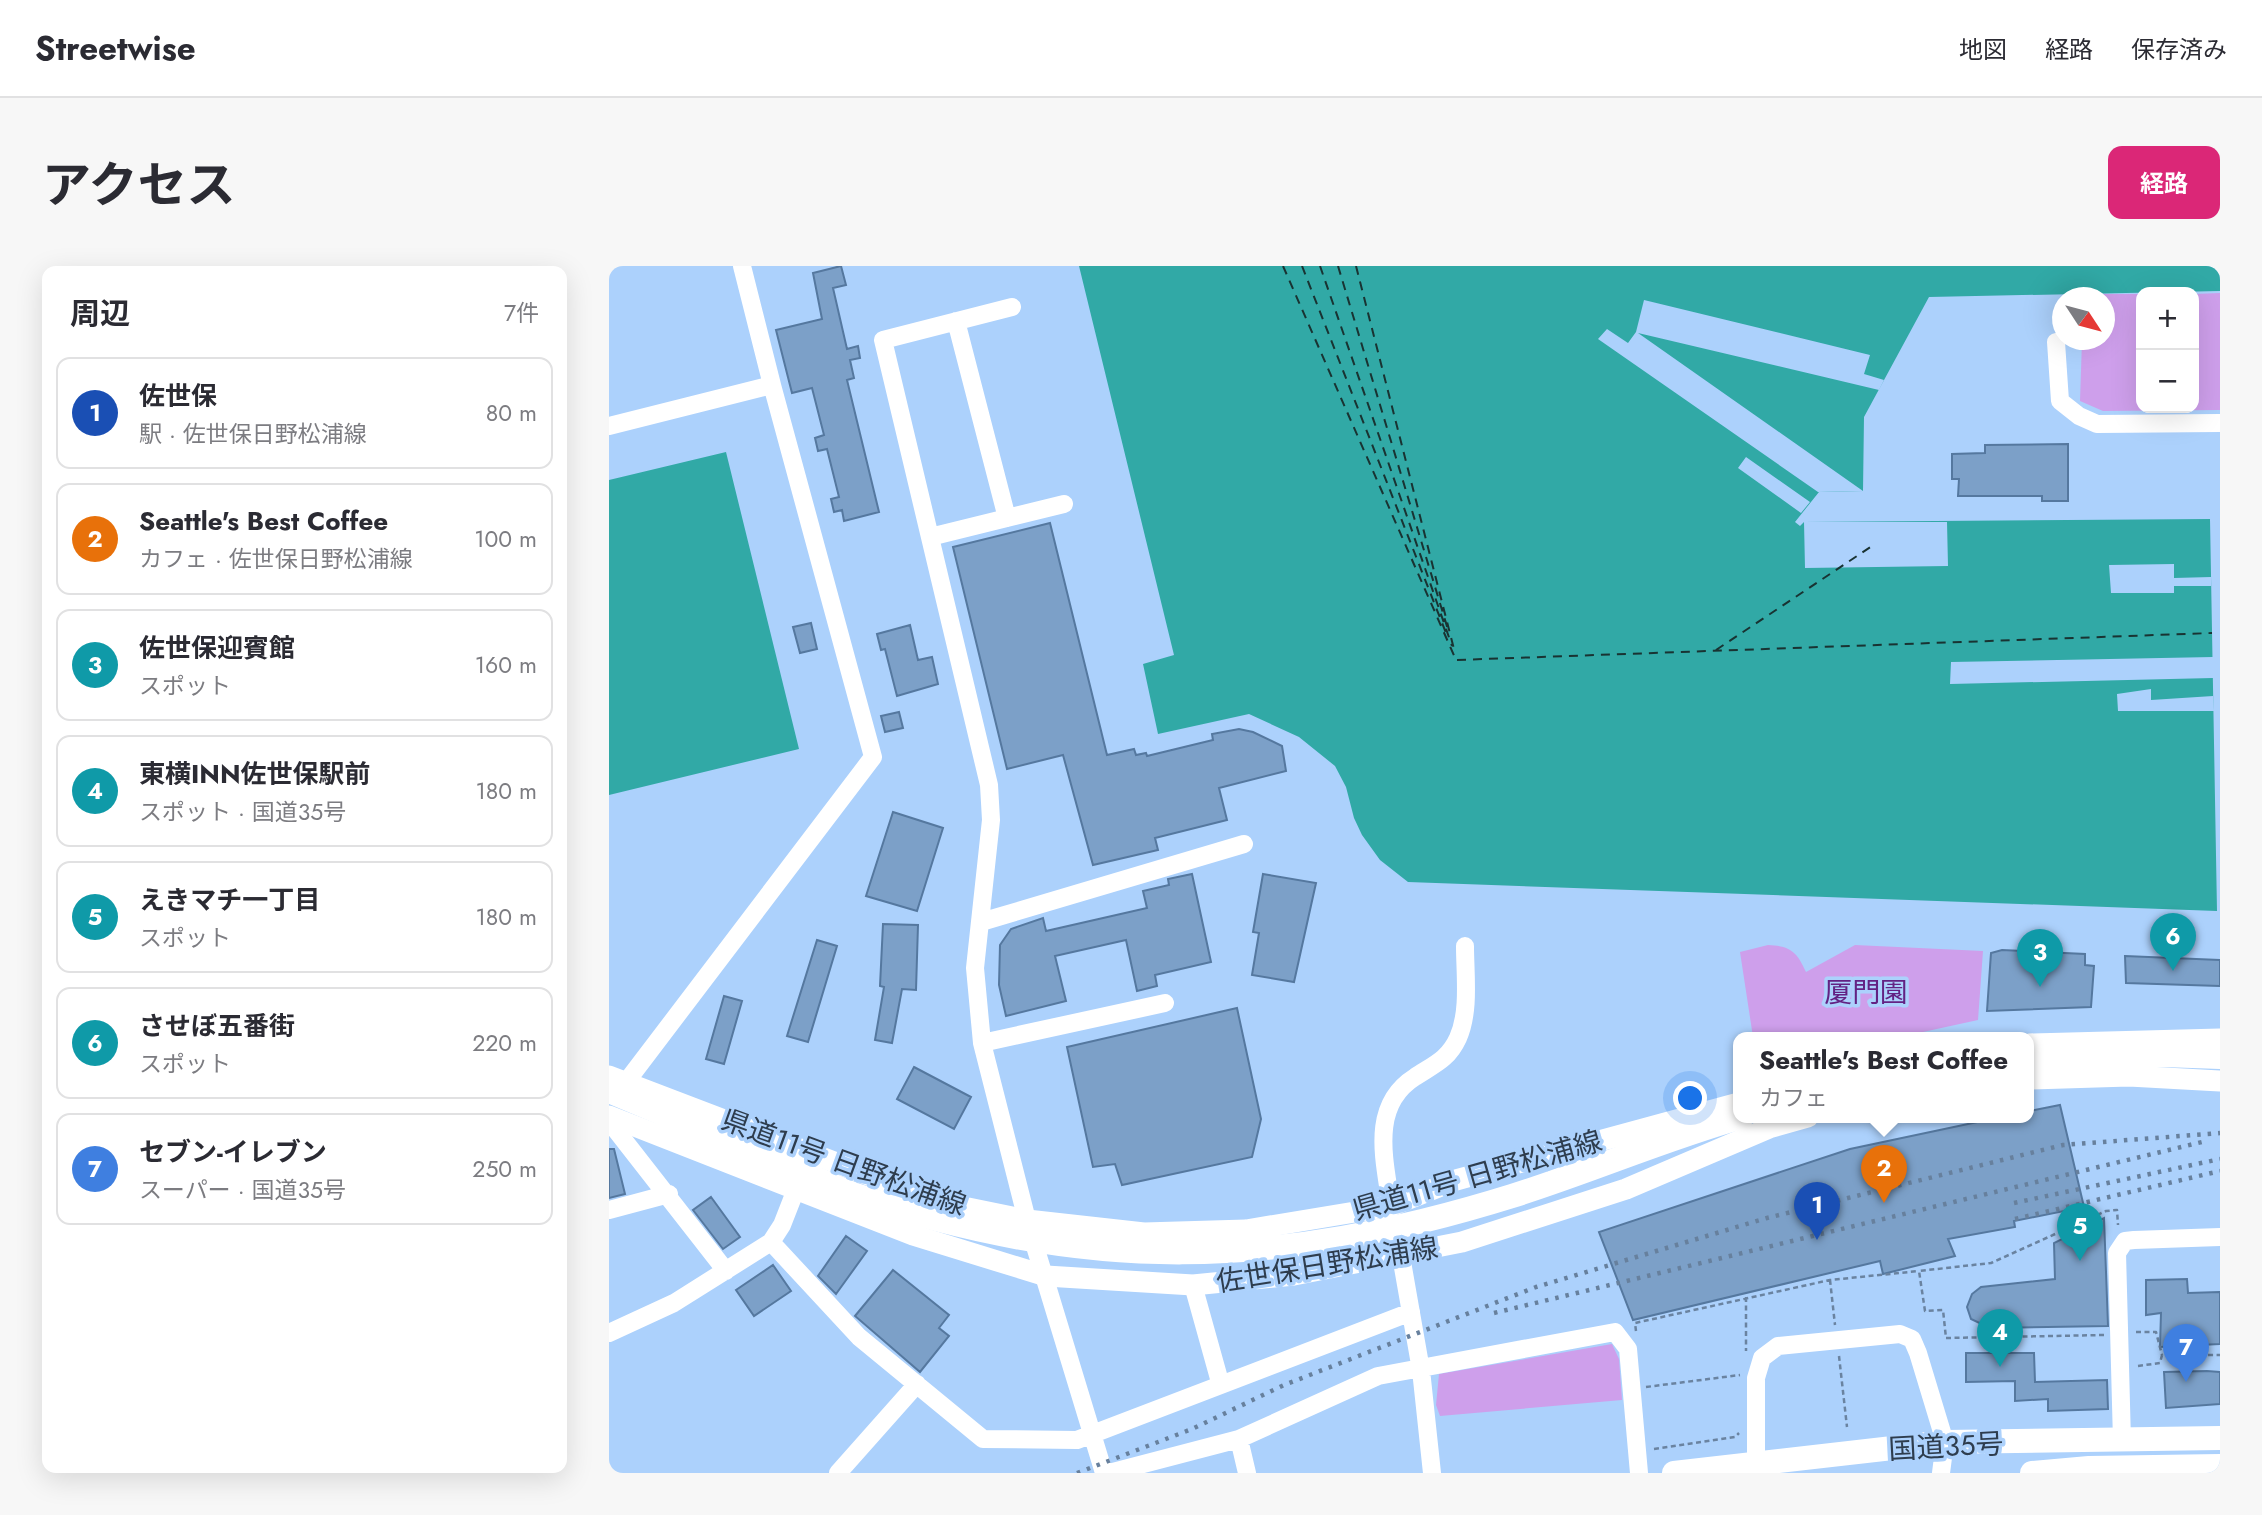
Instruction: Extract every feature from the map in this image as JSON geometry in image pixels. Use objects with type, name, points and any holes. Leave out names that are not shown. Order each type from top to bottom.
[{"type":"highway","points":[[2034,1061],[2165,1055],[2220,1057]]},
{"type":"highway","points":[[615,1083],[853,1194],[890,1207],[997,1236],[1084,1249],[1156,1254],[1239,1253],[1401,1227],[1513,1195],[1733,1120]]},
{"type":"highway","name":"国道35号","points":[[1674,1473],[1754,1467],[1945,1442],[2122,1441],[2220,1437]]},
{"type":"highway","name":"国道35号","points":[[2032,1473],[2220,1466]]},
{"type":"main road","points":[[2034,1044],[2220,1039]]},
{"type":"main road","points":[[2034,1079],[2129,1076],[2220,1081]]},
{"type":"main road","name":"県道11号 日野松浦線","points":[[615,1083],[939,1202],[1027,1220],[1144,1233],[1246,1230],[1391,1206],[1456,1180],[1733,1105]]},
{"type":"main road","name":"県道11号 日野松浦線","points":[[609,1118],[796,1190]]},
{"type":"main road","name":"佐世保日野松浦線","points":[[796,1190],[913,1236],[1046,1276],[1193,1285],[1294,1275],[1462,1242],[1626,1189],[1769,1128],[1787,1123]]},
{"type":"street","points":[[615,1083],[873,757],[742,266]]},
{"type":"street","points":[[1012,307],[883,340],[989,785],[991,820],[975,968],[982,1043],[1027,1220],[1104,1473]]},
{"type":"street","points":[[956,321],[1007,518]]},
{"type":"street","points":[[2057,350],[2060,401],[2079,416],[2097,424],[2220,423]]},
{"type":"street","points":[[609,426],[772,385]]},
{"type":"street","points":[[930,537],[1064,504]]},
{"type":"street","points":[[981,922],[1244,844]]},
{"type":"street","points":[[1391,1206],[1382,1126],[1388,1107],[1404,1085],[1434,1068],[1447,1056],[1458,1038],[1464,1017],[1465,946]]},
{"type":"street","points":[[982,1043],[1165,1003]]},
{"type":"street","points":[[609,1118],[726,1271]]},
{"type":"street","points":[[609,1333],[674,1303],[771,1242],[782,1225],[809,1155]]},
{"type":"street","points":[[609,1210],[669,1194]]},
{"type":"street","points":[[2122,1441],[2130,1336],[2117,1253],[2125,1241],[2220,1237]]},
{"type":"street","points":[[771,1242],[859,1337],[983,1439],[1077,1440],[1220,1382],[1411,1312]]},
{"type":"street","points":[[1401,1255],[1421,1370],[1432,1473]]},
{"type":"street","points":[[1193,1285],[1220,1382]]},
{"type":"street","points":[[1109,1473],[1238,1439],[1378,1376],[1615,1332],[1628,1349],[1639,1473]]},
{"type":"street","points":[[1754,1467],[1756,1378],[1762,1357],[1778,1346],[1900,1334],[1912,1339],[1945,1442],[1941,1473]]},
{"type":"street","points":[[838,1473],[917,1384]]},
{"type":"street","points":[[1238,1439],[1247,1473]]},
{"type":"path","points":[[1637,1336],[1635,1322],[1746,1297],[1830,1280],[1991,1263],[2106,1211],[2117,1210],[2117,1253]]},
{"type":"path","points":[[1919,1271],[1925,1311],[1943,1310],[1946,1338],[2130,1336],[2155,1332],[2162,1355],[2160,1363],[2137,1366]]},
{"type":"path","points":[[1746,1297],[1746,1352]]},
{"type":"path","points":[[2162,1355],[2220,1354]]},
{"type":"path","points":[[1644,1388],[1744,1374],[1744,1379]]},
{"type":"path","points":[[1652,1449],[1735,1437],[1745,1425]]},
{"type":"green space","points":[[2220,293],[2220,410],[2199,410],[2199,294]]},
{"type":"green space","points":[[2115,294],[2136,294],[2136,411],[2103,411],[2080,401],[2082,350],[2115,350]]},
{"type":"green space","name":"厦門園","points":[[1768,945],[1782,947],[1792,951],[1806,972],[1855,945],[1983,951],[1978,1020],[1923,1032],[1752,1032],[1740,952]]},
{"type":"green space","points":[[1612,1344],[1619,1359],[1622,1400],[1440,1416],[1436,1405],[1439,1374]]},
{"type":"shaded area","points":[[1079,266],[2220,266],[2220,291],[2199,291],[2199,287],[2136,287],[2136,293],[2115,293],[2115,287],[2052,287],[2052,294],[1929,297],[1864,417],[1863,491],[1819,492],[1795,522],[1800,526],[1804,522],[2210,519],[2217,911],[1408,882],[1380,860],[1362,835],[1354,818],[1346,787],[1335,766],[1299,737],[1249,714],[1158,734],[1143,664],[1174,655]]},
{"type":"shaded area","points":[[726,452],[799,749],[609,795],[609,480]]},
{"type":"pier","points":[[1644,300],[1870,355],[1864,374],[1884,380],[1879,390],[1638,333],[1863,491],[1818,492],[1598,339],[1607,329],[1628,343],[1636,332]]},
{"type":"pier","points":[[1746,457],[1810,502],[1801,513],[1738,468]]},
{"type":"pier","points":[[1804,522],[1947,522],[1948,566],[1805,568]]},
{"type":"pier","points":[[2174,564],[2174,578],[2211,577],[2211,586],[2174,586],[2174,593],[2111,593],[2109,565]]},
{"type":"pier","points":[[2213,657],[2213,678],[1950,684],[1951,662]]},
{"type":"pier","points":[[2151,689],[2151,700],[2213,696],[2214,711],[2118,711],[2117,694]]},
{"type":"building","points":[[841,266],[846,285],[833,288],[847,349],[858,346],[860,358],[850,360],[854,378],[847,380],[879,512],[844,521],[842,510],[834,512],[831,499],[839,497],[827,449],[818,451],[815,438],[824,435],[812,388],[792,393],[776,330],[822,319],[813,273]]},
{"type":"building","points":[[2068,444],[2068,501],[2042,501],[2042,496],[1958,496],[1959,479],[1952,479],[1952,454],[1985,453],[1985,445]]},
{"type":"building","points":[[1050,523],[1107,755],[1134,749],[1136,755],[1146,753],[1147,756],[1213,740],[1212,734],[1239,729],[1253,732],[1282,746],[1286,771],[1219,788],[1227,820],[1155,838],[1158,850],[1093,865],[1063,755],[1007,769],[953,547]]},
{"type":"building","points":[[811,623],[817,649],[800,653],[793,627]]},
{"type":"building","points":[[910,625],[918,660],[932,657],[938,684],[897,696],[885,649],[881,650],[877,634]]},
{"type":"building","points":[[899,712],[903,728],[885,732],[881,716]]},
{"type":"building","points":[[893,812],[943,828],[917,911],[866,896]]},
{"type":"building","points":[[1192,874],[1211,962],[1155,975],[1157,986],[1137,991],[1126,940],[1055,956],[1066,1001],[1006,1016],[999,985],[1000,945],[1011,929],[1043,918],[1046,931],[1147,908],[1143,891],[1169,885],[1168,879]]},
{"type":"building","points":[[1263,874],[1316,883],[1294,982],[1252,975],[1259,933],[1253,932]]},
{"type":"building","points":[[883,924],[918,925],[916,990],[902,989],[892,1043],[875,1040],[884,987],[880,986]]},
{"type":"building","points":[[817,940],[837,946],[808,1042],[787,1036]]},
{"type":"building","points":[[2002,950],[2085,954],[2085,965],[2094,966],[2091,1007],[1987,1011],[1991,953]]},
{"type":"building","points":[[2125,956],[2220,960],[2220,986],[2126,983]]},
{"type":"building","points":[[724,996],[742,1001],[724,1064],[706,1059]]},
{"type":"building","points":[[1237,1008],[1261,1119],[1252,1157],[1122,1185],[1115,1164],[1093,1167],[1067,1047]]},
{"type":"building","points":[[914,1067],[971,1097],[954,1129],[897,1099]]},
{"type":"building","points":[[2060,1105],[2084,1207],[2014,1221],[2015,1227],[1948,1239],[1955,1256],[1883,1274],[1880,1261],[1633,1320],[1599,1232],[1850,1149],[1973,1123],[2034,1123],[2034,1110]]},
{"type":"building","points":[[609,1149],[614,1149],[625,1194],[609,1198]]},
{"type":"building","points":[[711,1197],[740,1237],[723,1249],[693,1210]]},
{"type":"building","points":[[2104,1218],[2108,1326],[1990,1328],[1971,1319],[1967,1307],[1972,1294],[1981,1287],[2055,1279],[2054,1243]]},
{"type":"building","points":[[846,1236],[867,1251],[836,1294],[818,1276]]},
{"type":"building","points":[[773,1265],[791,1291],[754,1316],[736,1290]]},
{"type":"building","points":[[893,1270],[949,1315],[939,1328],[949,1336],[920,1372],[855,1316]]},
{"type":"building","points":[[2187,1279],[2188,1293],[2220,1292],[2220,1344],[2160,1347],[2161,1313],[2146,1315],[2146,1280]]},
{"type":"building","points":[[1966,1353],[2034,1353],[2035,1382],[2107,1380],[2108,1409],[2048,1411],[2048,1399],[2015,1401],[2015,1381],[1966,1382]]},
{"type":"building","points":[[2164,1372],[2220,1372],[2220,1404],[2166,1408]]},
{"type":"ferry route","points":[[1283,266],[1456,660]]},
{"type":"ferry route","points":[[1302,266],[1446,633]]},
{"type":"ferry route","points":[[1320,266],[1452,646]]},
{"type":"ferry route","points":[[1338,266],[1449,633]]},
{"type":"ferry route","points":[[1356,266],[1455,653]]},
{"type":"ferry route","points":[[1716,650],[1875,544]]},
{"type":"ferry route","points":[[1457,660],[2212,633]]},
{"type":"railway","points":[[1077,1473],[1192,1429],[1284,1385],[1536,1287],[1767,1218],[2063,1145],[2220,1133]]},
{"type":"railway","points":[[1494,1313],[2202,1142]]},
{"type":"railway","points":[[2014,1203],[2220,1159]]},
{"type":"railway","points":[[2015,1219],[2220,1171]]},
{"type":"place","name":"させぼ五番街","points":[[2173,971]]},
{"type":"place","name":"佐世保迎賓館","points":[[2040,987]]},
{"type":"place","name":"Seattle's Best Coffee","points":[[1884,1203]]},
{"type":"place","name":"佐世保","points":[[1817,1240]]},
{"type":"place","name":"えきマチ一丁目","points":[[2080,1261]]},
{"type":"place","name":"東横INN佐世保駅前","points":[[2000,1367]]},
{"type":"place","name":"セブン-イレブン","points":[[2186,1382]]}]
